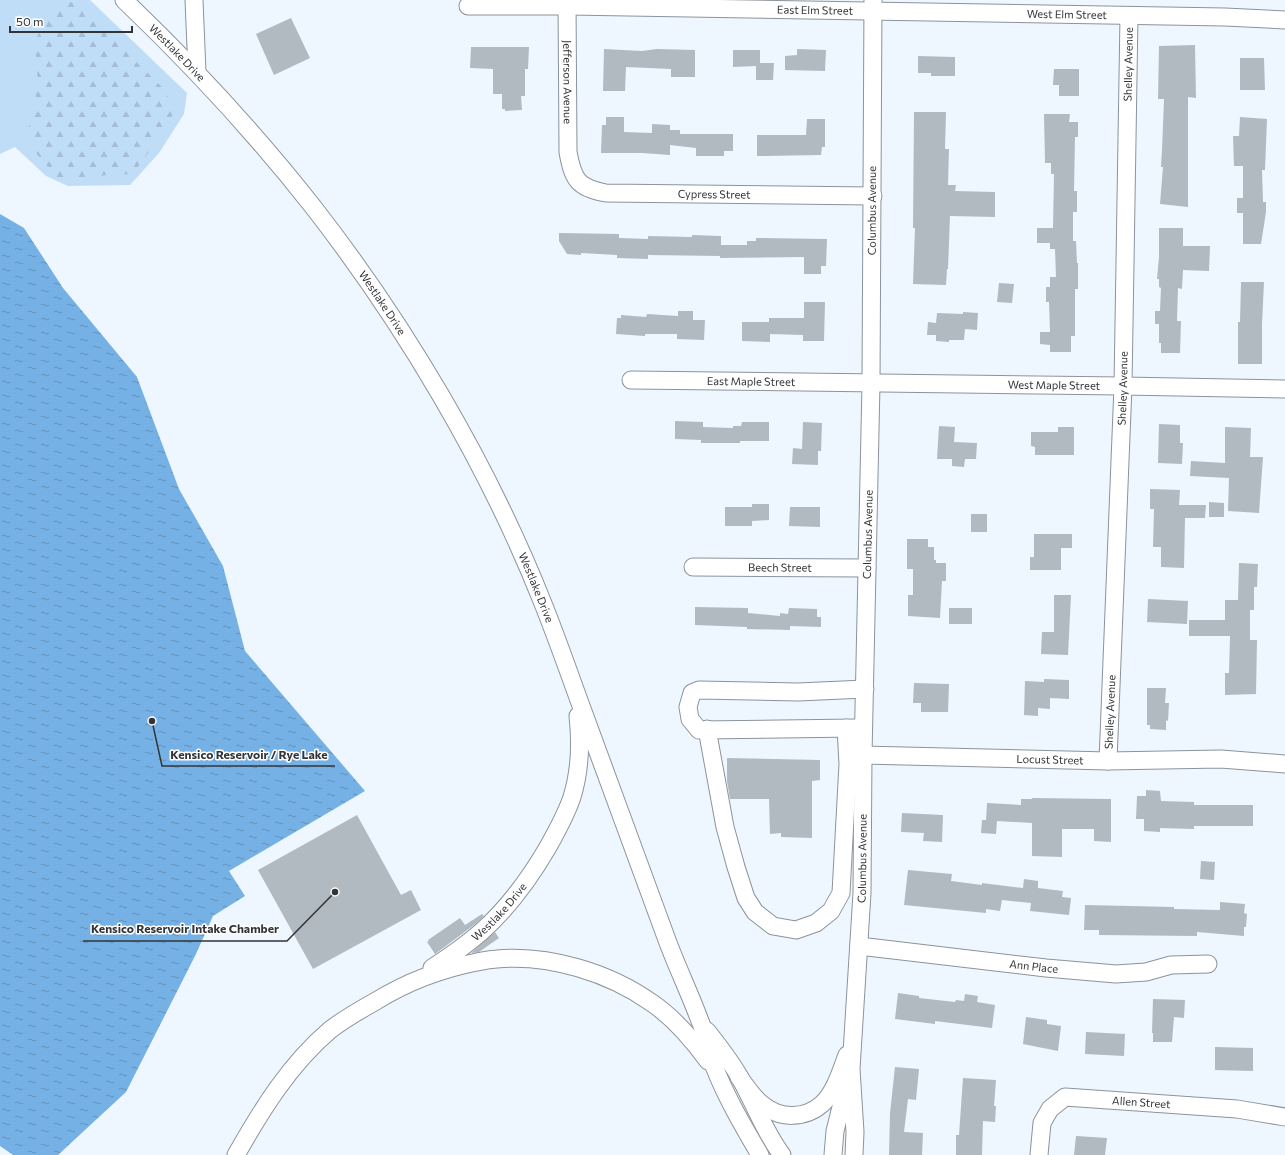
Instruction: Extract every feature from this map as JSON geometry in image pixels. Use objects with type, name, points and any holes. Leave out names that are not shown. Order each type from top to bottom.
[{"type":"street","name":"Westlake Drive","points":[[124,0],[197,72],[313,207],[376,293],[439,394],[492,492],[542,600],[669,944],[701,1022]]},
{"type":"street","points":[[194,0],[197,72]]},
{"type":"street","name":"East Elm Street","points":[[468,6],[568,3],[873,6]]},
{"type":"street","name":"Jefferson Avenue","points":[[568,3],[568,152],[570,163]]},
{"type":"street","name":"West Elm Street","points":[[873,6],[1129,16],[1225,17],[1285,20]]},
{"type":"street","name":"Columbus Avenue","points":[[854,1155],[855,1132],[851,1069],[862,893],[863,728],[871,384],[873,6]]},
{"type":"street","name":"Shelley Avenue","points":[[1108,761],[1123,386],[1129,16]]},
{"type":"street","name":"Cypress Street","points":[[570,163],[576,178],[583,186],[593,191],[606,193],[873,196]]},
{"type":"street","name":"East Maple Street","points":[[631,380],[871,384]]},
{"type":"street","name":"West Maple Street","points":[[871,384],[1285,389]]},
{"type":"street","name":"Beech Street","points":[[692,567],[867,568]]},
{"type":"street","name":"Westlake Drive","points":[[236,1155],[266,1105],[285,1078],[306,1053],[331,1029],[358,1011],[428,971],[455,953],[481,932],[503,910],[523,885],[542,857],[559,827],[572,797],[578,768],[580,738],[577,707],[563,658]]},
{"type":"street","points":[[863,728],[698,730],[690,719],[688,707],[692,693],[699,690],[798,692],[865,689]]},
{"type":"street","points":[[707,729],[725,828],[746,898],[755,912],[773,926],[796,930],[816,923],[831,911],[841,893],[848,764],[846,728]]},
{"type":"street","name":"Locust Street","points":[[863,755],[1108,761],[1221,759],[1285,764]]},
{"type":"street","name":"Ann Place","points":[[859,946],[1046,968],[1116,974],[1146,972],[1171,965],[1208,964]]},
{"type":"street","name":"Westlake Drive","points":[[391,992],[424,977],[460,966],[497,958],[534,959],[565,965],[596,974],[623,986],[652,1003],[676,1022],[698,1046],[722,1085]]},
{"type":"street","points":[[701,1022],[728,1058],[771,1139],[782,1155]]},
{"type":"street","points":[[701,1022],[713,1065],[756,1155]]},
{"type":"street","points":[[739,1077],[762,1105],[774,1112],[787,1116],[800,1115],[811,1111],[822,1104],[831,1092],[839,1077],[853,1038]]},
{"type":"street","name":"Columbus Avenue","points":[[833,1155],[835,1131],[851,1069]]},
{"type":"street","name":"Allen Street","points":[[1039,1155],[1042,1123],[1050,1109],[1065,1097],[1237,1109],[1285,1116]]},
{"type":"street","points":[[741,1124],[760,1155]]},
{"type":"green space","points":[[0,0],[90,0],[187,93],[184,114],[159,153],[130,185],[68,186],[46,176],[15,147],[0,154]]},
{"type":"green space","points":[[75,2],[164,89],[175,109],[169,123],[133,174],[107,175],[60,181],[34,151],[28,130],[38,86],[35,42],[45,18],[59,3]]},
{"type":"water","points":[[0,214],[24,228],[63,288],[137,377],[179,489],[223,566],[245,651],[365,791],[229,871],[245,896],[213,916],[195,956],[126,1092],[58,1155],[13,1155],[0,1146]]},
{"type":"building","points":[[291,18],[310,58],[274,75],[256,34]]},
{"type":"building","points":[[1195,45],[1196,98],[1188,97],[1188,207],[1160,204],[1163,167],[1161,167],[1164,99],[1158,99],[1159,46]]},
{"type":"building","points":[[471,47],[529,47],[528,69],[525,69],[525,96],[521,96],[522,110],[505,111],[505,109],[502,109],[502,94],[493,94],[493,69],[470,68]]},
{"type":"building","points":[[604,49],[642,51],[657,49],[695,50],[695,77],[671,77],[671,69],[626,67],[625,91],[603,91]]},
{"type":"building","points":[[797,49],[826,50],[825,71],[785,70],[785,56],[797,55]]},
{"type":"building","points":[[733,50],[760,50],[760,63],[774,63],[773,80],[756,80],[756,66],[733,67]]},
{"type":"building","points":[[918,56],[955,57],[955,76],[931,76],[931,73],[918,73]]},
{"type":"building","points":[[1240,58],[1264,58],[1265,90],[1240,90]]},
{"type":"building","points":[[1054,69],[1079,69],[1079,96],[1059,96],[1059,85],[1053,85]]},
{"type":"building","points":[[914,112],[946,112],[945,149],[949,149],[948,185],[956,185],[955,191],[995,192],[995,217],[950,216],[946,285],[913,284],[915,228],[913,228]]},
{"type":"building","points":[[1044,114],[1070,114],[1069,122],[1078,122],[1078,137],[1075,137],[1074,191],[1077,191],[1077,212],[1073,212],[1073,241],[1076,241],[1078,289],[1075,289],[1075,336],[1071,336],[1071,352],[1050,352],[1050,345],[1040,344],[1040,332],[1050,332],[1049,302],[1046,302],[1046,287],[1050,287],[1050,277],[1056,277],[1055,249],[1050,249],[1050,243],[1037,243],[1037,228],[1053,228],[1054,174],[1051,174],[1051,163],[1045,163]]},
{"type":"building","points":[[606,117],[624,117],[624,132],[652,133],[652,124],[670,125],[670,130],[680,130],[680,134],[733,134],[733,151],[724,151],[724,156],[696,156],[696,148],[670,145],[670,155],[601,153],[602,125],[606,125]]},
{"type":"building","points":[[1240,117],[1267,119],[1265,170],[1262,170],[1263,202],[1266,202],[1266,212],[1261,244],[1243,244],[1243,213],[1237,213],[1237,198],[1243,198],[1243,166],[1234,166],[1233,136],[1239,136]]},
{"type":"building","points":[[807,119],[825,119],[825,147],[822,147],[821,155],[757,156],[757,135],[806,135]]},
{"type":"building","points":[[1159,228],[1183,228],[1183,246],[1210,246],[1209,271],[1183,270],[1182,289],[1178,288],[1177,321],[1181,321],[1180,353],[1161,353],[1161,343],[1159,343],[1159,324],[1155,324],[1155,311],[1160,311],[1161,288],[1159,287],[1159,279],[1157,279]]},
{"type":"building","points":[[559,233],[619,234],[619,238],[648,239],[648,236],[721,236],[721,245],[747,245],[747,241],[756,241],[756,238],[827,239],[826,266],[821,266],[821,274],[804,274],[804,257],[720,258],[720,256],[648,255],[648,259],[617,258],[617,255],[581,253],[581,255],[567,254],[559,241]]},
{"type":"building","points":[[1241,282],[1264,282],[1262,364],[1238,364],[1238,322],[1240,322]]},
{"type":"building","points":[[999,283],[1014,284],[1012,303],[997,302]]},
{"type":"building","points":[[804,302],[825,302],[824,341],[803,341],[803,335],[770,334],[770,342],[742,341],[742,322],[769,322],[769,318],[804,318]]},
{"type":"building","points":[[678,311],[693,311],[693,320],[705,320],[704,340],[677,339],[677,334],[645,334],[645,336],[616,334],[617,318],[621,318],[621,315],[646,317],[647,314],[678,316]]},
{"type":"building","points":[[963,312],[978,313],[977,330],[965,329],[964,340],[949,340],[949,342],[936,341],[936,335],[927,335],[928,322],[936,323],[937,313],[963,314]]},
{"type":"building","points":[[675,421],[703,422],[703,427],[733,428],[733,426],[741,426],[742,422],[769,422],[769,441],[701,443],[701,440],[675,439]]},
{"type":"building","points":[[803,422],[822,423],[821,451],[818,451],[818,465],[792,464],[793,448],[802,449]]},
{"type":"building","points":[[1159,424],[1180,425],[1180,443],[1183,443],[1182,464],[1158,463]]},
{"type":"building","points":[[939,426],[955,427],[954,442],[977,443],[976,459],[965,459],[964,467],[952,466],[952,459],[937,459]]},
{"type":"building","points":[[1058,427],[1074,427],[1074,455],[1035,455],[1035,447],[1031,446],[1031,432],[1058,432]]},
{"type":"building","points":[[1225,427],[1251,428],[1250,457],[1263,457],[1259,513],[1228,511],[1229,478],[1190,476],[1191,461],[1225,463]]},
{"type":"building","points":[[1150,489],[1180,490],[1179,505],[1206,505],[1205,518],[1185,518],[1184,568],[1161,567],[1161,547],[1153,547],[1154,509],[1150,509]]},
{"type":"building","points":[[1209,502],[1224,503],[1224,517],[1209,517]]},
{"type":"building","points":[[752,504],[769,504],[769,520],[752,521],[752,526],[725,526],[725,507],[752,507]]},
{"type":"building","points":[[790,507],[820,507],[820,527],[789,526]]},
{"type":"building","points":[[971,514],[987,514],[987,532],[971,532]]},
{"type":"building","points":[[1034,534],[1072,534],[1072,548],[1061,548],[1061,570],[1030,570],[1030,557],[1034,557]]},
{"type":"building","points":[[907,539],[928,539],[928,547],[934,547],[934,560],[936,560],[936,563],[946,563],[946,581],[942,581],[940,618],[908,616],[908,595],[913,595],[913,569],[907,569]]},
{"type":"building","points":[[1239,563],[1258,564],[1257,587],[1254,587],[1254,610],[1250,610],[1250,640],[1257,640],[1256,694],[1225,695],[1225,673],[1229,673],[1230,636],[1189,636],[1189,620],[1225,620],[1225,600],[1238,600]]},
{"type":"building","points":[[1054,595],[1071,595],[1068,655],[1041,654],[1042,632],[1054,632]]},
{"type":"building","points":[[1148,599],[1188,601],[1187,624],[1147,622]]},
{"type":"building","points":[[695,607],[748,608],[748,613],[780,616],[780,613],[788,614],[789,608],[817,609],[817,617],[821,617],[821,627],[790,626],[790,630],[747,629],[747,627],[695,625]]},
{"type":"building","points":[[949,608],[972,608],[972,624],[949,624]]},
{"type":"building","points":[[1044,679],[1069,680],[1069,699],[1050,698],[1050,709],[1038,708],[1038,716],[1024,715],[1025,681],[1044,682]]},
{"type":"building","points":[[914,683],[949,684],[948,712],[921,712],[921,703],[913,703]]},
{"type":"building","points":[[1147,688],[1166,688],[1165,703],[1169,703],[1166,730],[1150,729],[1150,725],[1147,725]]},
{"type":"building","points":[[727,758],[820,760],[820,780],[812,781],[812,838],[781,837],[781,833],[770,834],[769,799],[730,799],[727,781]]},
{"type":"building","points":[[1146,790],[1160,791],[1161,801],[1194,802],[1194,805],[1253,805],[1253,826],[1194,826],[1194,829],[1160,828],[1160,832],[1144,831],[1144,819],[1136,819],[1137,796],[1146,796]]},
{"type":"building","points":[[1021,799],[1111,799],[1111,842],[1094,841],[1094,829],[1062,829],[1062,857],[1032,856],[1032,823],[997,821],[996,834],[981,833],[982,820],[986,820],[987,803],[1021,805]]},
{"type":"building","points":[[902,813],[943,815],[942,842],[923,841],[924,833],[901,832]]},
{"type":"building","points":[[357,815],[401,895],[411,890],[421,910],[313,969],[258,870]]},
{"type":"building","points":[[1201,861],[1215,862],[1214,880],[1200,879]]},
{"type":"building","points":[[908,870],[952,874],[951,881],[982,885],[982,883],[1023,888],[1024,879],[1038,881],[1038,888],[1063,891],[1062,897],[1071,898],[1069,915],[1030,911],[1031,903],[1002,900],[1000,911],[986,909],[986,913],[904,905]]},
{"type":"building","points":[[1220,902],[1245,904],[1244,913],[1247,914],[1246,927],[1244,927],[1244,936],[1197,932],[1197,936],[1099,935],[1099,930],[1084,930],[1085,905],[1174,907],[1174,909],[1220,910]]},
{"type":"building","points":[[482,914],[484,916],[474,925],[435,954],[427,942],[460,918],[465,925]]},
{"type":"building","points":[[495,932],[499,938],[479,952],[471,953]]},
{"type":"building","points":[[898,993],[919,996],[919,998],[955,1002],[956,1000],[964,1001],[965,994],[978,996],[977,1002],[995,1005],[992,1028],[935,1021],[935,1024],[895,1019]]},
{"type":"building","points":[[1153,999],[1185,1000],[1184,1018],[1174,1017],[1172,1042],[1153,1042]]},
{"type":"building","points":[[1026,1017],[1047,1020],[1047,1024],[1061,1026],[1058,1051],[1023,1044]]},
{"type":"building","points":[[1086,1032],[1125,1034],[1124,1056],[1085,1054]]},
{"type":"building","points":[[1215,1047],[1253,1048],[1253,1071],[1215,1070]]},
{"type":"building","points":[[895,1067],[919,1069],[916,1100],[908,1099],[904,1132],[923,1133],[922,1155],[889,1155],[890,1113]]},
{"type":"building","points":[[963,1078],[996,1080],[994,1106],[996,1106],[995,1122],[983,1121],[982,1155],[956,1155],[956,1135],[959,1135]]},
{"type":"building","points":[[1076,1136],[1107,1138],[1105,1155],[1074,1155]]},
{"type":"place","name":"Kensico Reservoir / Rye Lake","points":[[152,721]]},
{"type":"place","name":"Kensico Reservoir Intake Chamber","points":[[335,892]]}]
